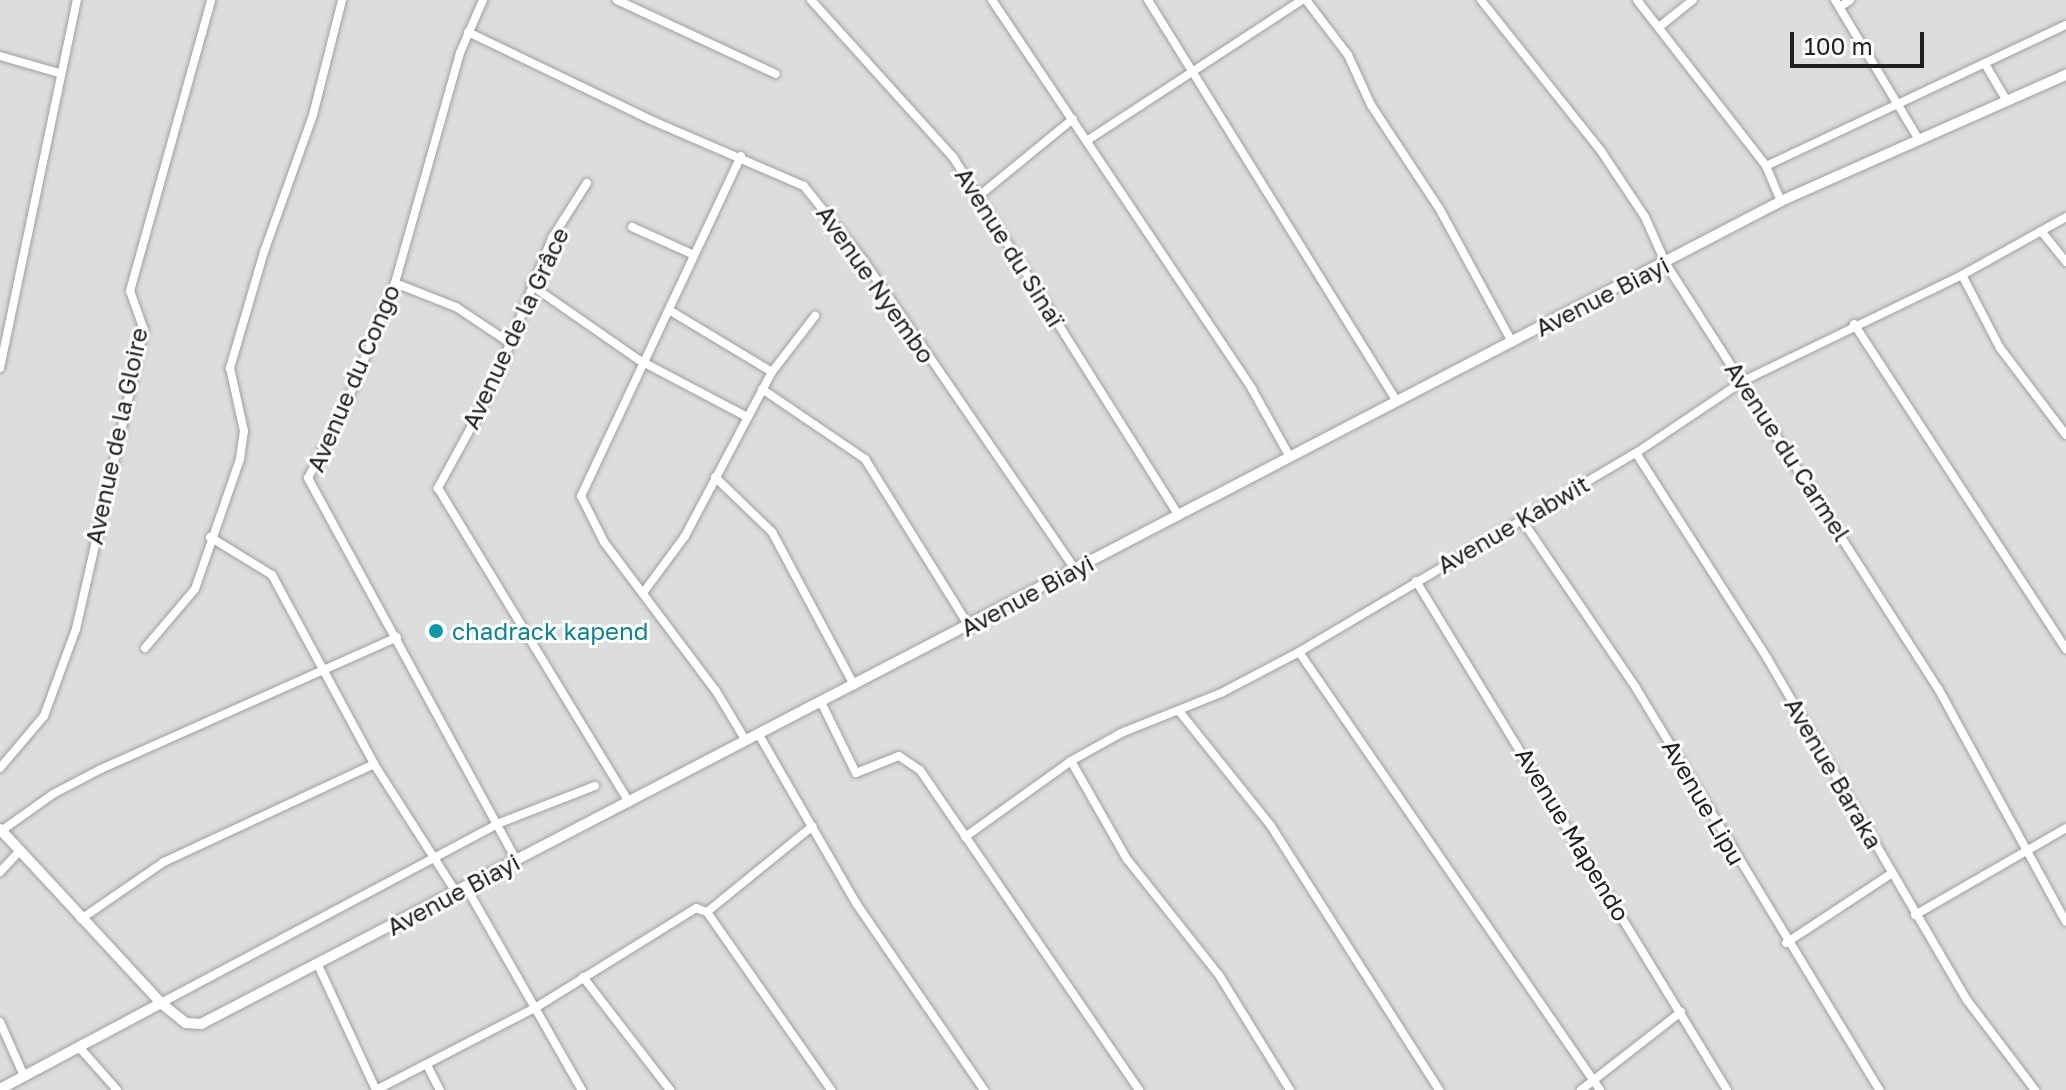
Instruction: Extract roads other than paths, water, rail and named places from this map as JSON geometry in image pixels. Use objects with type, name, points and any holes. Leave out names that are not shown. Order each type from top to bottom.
[{"type":"street","points":[[0,368],[59,73],[77,0]]},
{"type":"street","name":"Avenue de la Gloire","points":[[0,768],[44,716],[76,629],[144,330],[130,291],[211,0]]},
{"type":"street","points":[[145,648],[195,589],[244,443],[230,384],[235,348],[313,115],[342,0]]},
{"type":"street","name":"Avenue du Congo","points":[[483,0],[468,32],[395,283],[346,405],[308,478],[517,861]]},
{"type":"street","points":[[617,0],[776,74]]},
{"type":"street","name":"Avenue du Sinaï","points":[[811,0],[918,115],[980,195],[1179,516]]},
{"type":"street","points":[[992,0],[1252,389],[1290,457]]},
{"type":"street","points":[[1148,0],[1397,401]]},
{"type":"street","points":[[1088,140],[1304,0],[1348,55],[1371,105],[1439,208],[1512,342]]},
{"type":"street","name":"Avenue du Carmel","points":[[1481,0],[1601,151],[1645,217],[1666,264],[1939,690],[2066,922]]},
{"type":"street","points":[[1637,0],[1766,166],[1781,201]]},
{"type":"street","points":[[1659,27],[1693,0]]},
{"type":"street","points":[[1850,0],[1838,4],[1901,105],[1919,140]]},
{"type":"street","points":[[1766,166],[2066,25]]},
{"type":"street","name":"Avenue Nyembo","points":[[468,32],[653,121],[794,179],[817,200],[1075,569]]},
{"type":"street","points":[[0,56],[59,73]]},
{"type":"street","points":[[1985,64],[2007,101]]},
{"type":"street","name":"Avenue Biayi","points":[[161,1003],[195,1025],[318,965],[1397,401],[1666,264],[1781,201],[2066,75]]},
{"type":"street","points":[[980,195],[1073,119]]},
{"type":"street","points":[[741,156],[692,254],[669,310],[581,496],[604,542],[716,691],[746,741]]},
{"type":"street","name":"Avenue de la Grâce","points":[[587,183],[552,238],[507,341],[491,391],[438,488],[629,802]]},
{"type":"street","name":"Avenue Kabwit","points":[[965,837],[1071,761],[1121,733],[1179,711],[1299,652],[1636,453],[1743,381],[1854,324],[1962,275],[2066,217]]},
{"type":"street","points":[[632,227],[692,254]]},
{"type":"street","points":[[2041,231],[2066,262]]},
{"type":"street","points":[[1962,275],[2000,348],[2066,435]]},
{"type":"street","points":[[395,283],[456,307],[507,341]]},
{"type":"street","points":[[531,285],[643,362],[747,417]]},
{"type":"street","points":[[669,310],[772,372]]},
{"type":"street","points":[[643,593],[685,536],[772,372],[815,316]]},
{"type":"street","points":[[1854,324],[2066,649]]},
{"type":"street","points":[[762,389],[865,459],[969,626]]},
{"type":"street","name":"Avenue Baraka","points":[[1636,453],[1767,658],[1967,1000],[2035,1090]]},
{"type":"street","points":[[715,477],[772,532],[854,685]]},
{"type":"street","name":"Avenue Lipu","points":[[1522,520],[1636,688],[1786,943],[1879,1090]]},
{"type":"street","points":[[210,537],[272,575],[374,764],[434,858],[461,889],[582,1090]]},
{"type":"street","name":"Avenue Mapendo","points":[[1416,581],[1727,1090]]},
{"type":"street","points":[[161,1003],[18,853],[1,830],[53,794],[101,769],[397,637]]},
{"type":"street","points":[[1299,652],[1600,1090]]},
{"type":"street","points":[[821,702],[856,773],[887,758],[910,761],[1139,1090]]},
{"type":"street","points":[[1179,711],[1271,826],[1439,1090]]},
{"type":"street","points":[[759,735],[856,903],[984,1090]]},
{"type":"street","points":[[1071,761],[1127,859],[1219,975],[1290,1090]]},
{"type":"street","points":[[81,919],[164,862],[374,764]]},
{"type":"street","points":[[0,1089],[249,952],[497,824],[595,786]]},
{"type":"street","points":[[707,912],[813,826]]},
{"type":"street","points":[[1915,915],[2066,828]]},
{"type":"street","points":[[0,872],[18,853]]},
{"type":"street","points":[[1786,943],[1892,873]]},
{"type":"street","points":[[318,965],[376,1090],[535,1008],[696,908],[707,912],[831,1090]]},
{"type":"street","points":[[583,977],[670,1090]]},
{"type":"street","points":[[1581,1090],[1681,1012]]},
{"type":"street","points":[[0,1022],[24,1076]]},
{"type":"street","points":[[79,1047],[117,1090]]},
{"type":"street","points":[[427,1065],[440,1090]]},
{"type":"place","name":"chadrack kapend","points":[[436,631]]}]
